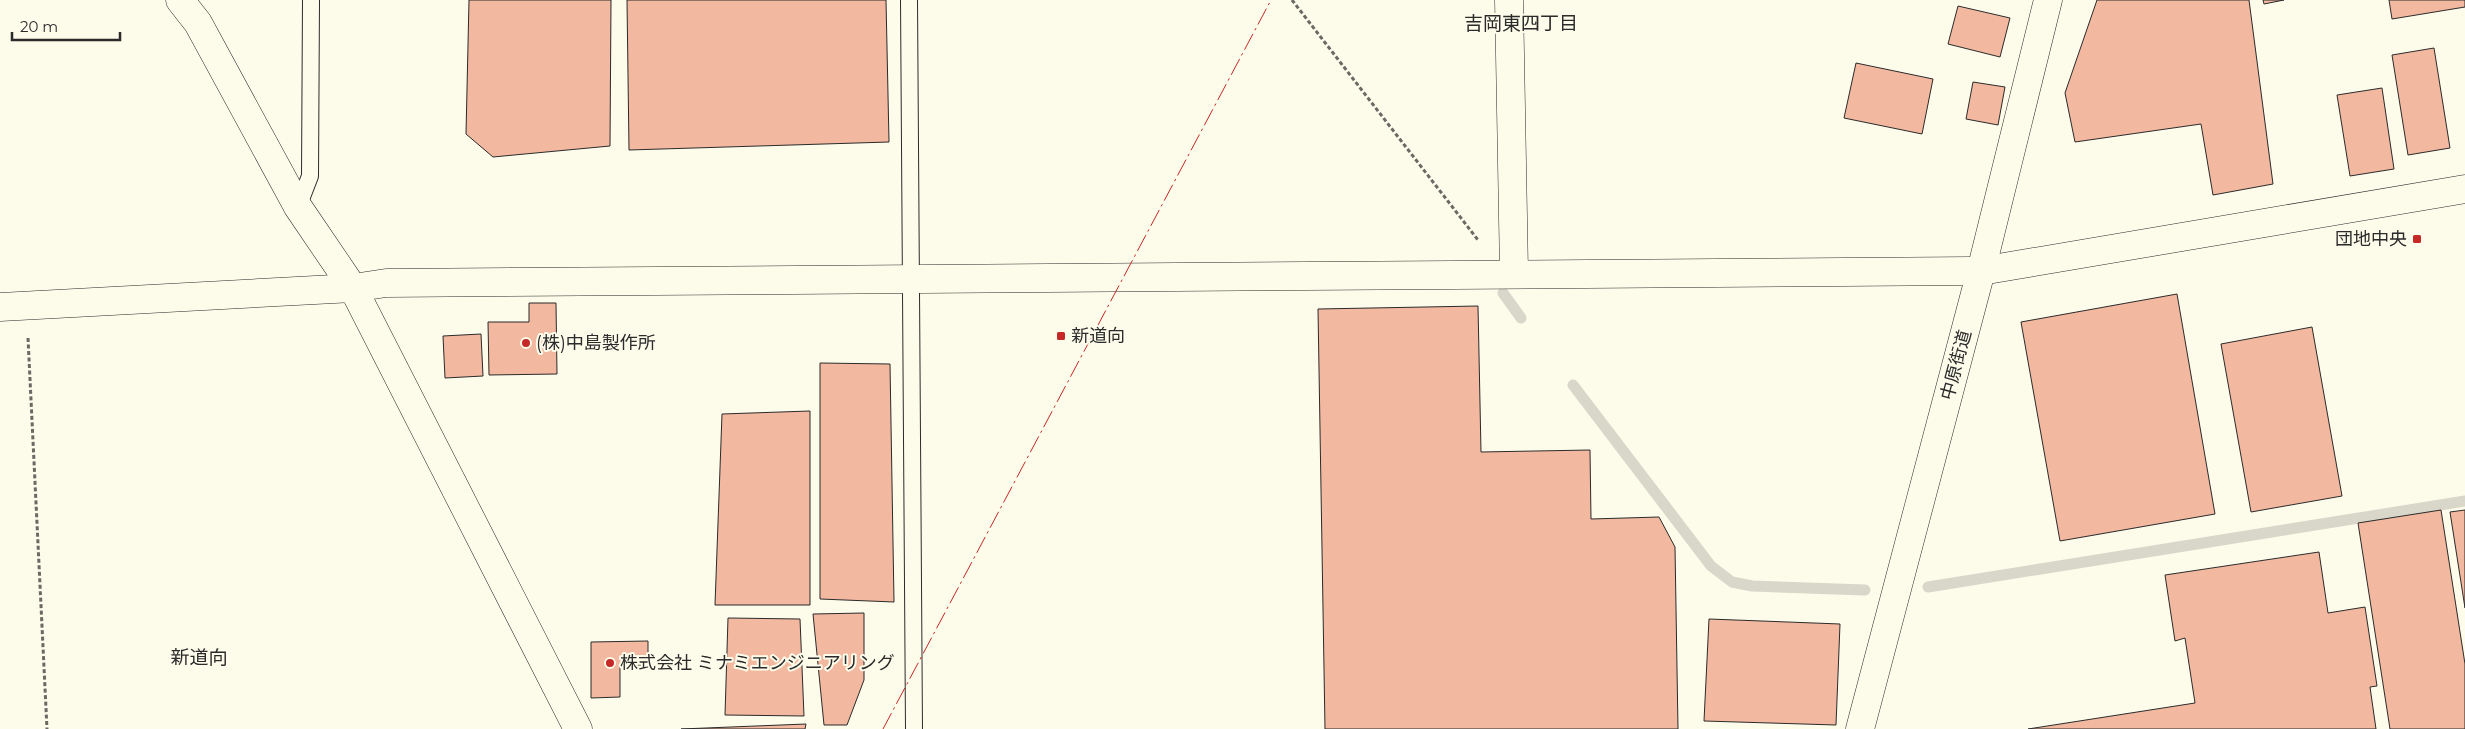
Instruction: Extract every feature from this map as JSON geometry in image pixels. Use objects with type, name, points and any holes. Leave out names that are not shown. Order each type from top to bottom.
[{"type":"street","points":[[180,0],[198,23],[298,207],[353,288],[578,729]]},
{"type":"street","points":[[1509,0],[1509,272]]},
{"type":"street","name":"中原街道","points":[[1860,729],[1981,271],[2048,0]]},
{"type":"street","points":[[13,306],[353,288],[386,283],[912,276],[1981,271],[2465,188]]},
{"type":"lane","points":[[298,207],[310,176],[310,0]]},
{"type":"lane","points":[[909,0],[914,729]]},
{"type":"path","points":[[1292,0],[1509,272]]},
{"type":"path","points":[[13,306],[47,729]]},
{"type":"building","points":[[469,0],[611,0],[610,146],[493,157],[466,134]]},
{"type":"building","points":[[627,0],[886,0],[889,142],[629,150]]},
{"type":"building","points":[[2097,0],[2249,0],[2273,184],[2213,195],[2201,124],[2075,142],[2065,93]]},
{"type":"building","points":[[2263,0],[2284,0],[2264,4]]},
{"type":"building","points":[[2389,0],[2465,0],[2465,7],[2392,19]]},
{"type":"building","points":[[1958,6],[2010,18],[2000,57],[1948,44]]},
{"type":"building","points":[[2434,48],[2450,148],[2408,155],[2392,55]]},
{"type":"building","points":[[1856,63],[1933,79],[1922,134],[1844,118]]},
{"type":"building","points":[[1973,82],[2005,87],[1998,125],[1966,119]]},
{"type":"building","points":[[2382,88],[2394,169],[2350,176],[2337,95]]},
{"type":"building","points":[[2177,294],[2215,514],[2060,541],[2021,322]]},
{"type":"building","points":[[529,303],[556,303],[557,374],[489,375],[488,322],[529,322]]},
{"type":"building","points":[[1478,306],[1481,452],[1590,450],[1591,519],[1659,517],[1675,547],[1678,729],[1325,729],[1318,309]]},
{"type":"building","points":[[2312,327],[2342,496],[2251,512],[2221,344]]},
{"type":"building","points":[[481,334],[483,376],[445,378],[443,336]]},
{"type":"building","points":[[820,363],[890,364],[894,602],[820,599]]},
{"type":"building","points":[[810,411],[810,605],[715,605],[722,414]]},
{"type":"building","points":[[2441,510],[2465,664],[2465,729],[2390,729],[2358,523]]},
{"type":"building","points":[[2465,510],[2465,608],[2450,512]]},
{"type":"building","points":[[2319,552],[2328,613],[2365,607],[2377,686],[2370,687],[2376,729],[2028,729],[2195,703],[2185,638],[2175,641],[2165,575]]},
{"type":"building","points":[[864,613],[864,680],[847,725],[824,725],[813,614]]},
{"type":"building","points":[[728,618],[800,619],[804,716],[725,715]]},
{"type":"building","points":[[1709,619],[1840,624],[1836,725],[1704,721]]},
{"type":"building","points":[[648,641],[648,665],[620,665],[620,697],[591,698],[591,642]]},
{"type":"building","points":[[806,724],[805,729],[681,729]]},
{"type":"waterway","points":[[1503,293],[1521,318]]},
{"type":"waterway","points":[[1573,385],[1711,566],[1732,582],[1752,586],[1865,590]]},
{"type":"waterway","points":[[1928,587],[2465,501]]},
{"type":"power","points":[[883,729],[1271,0]]},
{"type":"place","name":"団地中央","points":[[2417,239]]},
{"type":"place","name":"新道向","points":[[1061,336]]},
{"type":"place","name":"(株)中島製作所","points":[[526,343]]},
{"type":"place","name":"株式会社 ミナミエンジニアリング","points":[[610,663]]},
{"type":"district","name":"吉岡東四丁目","points":[[1521,23]]},
{"type":"district","name":"新道向","points":[[199,657]]}]
